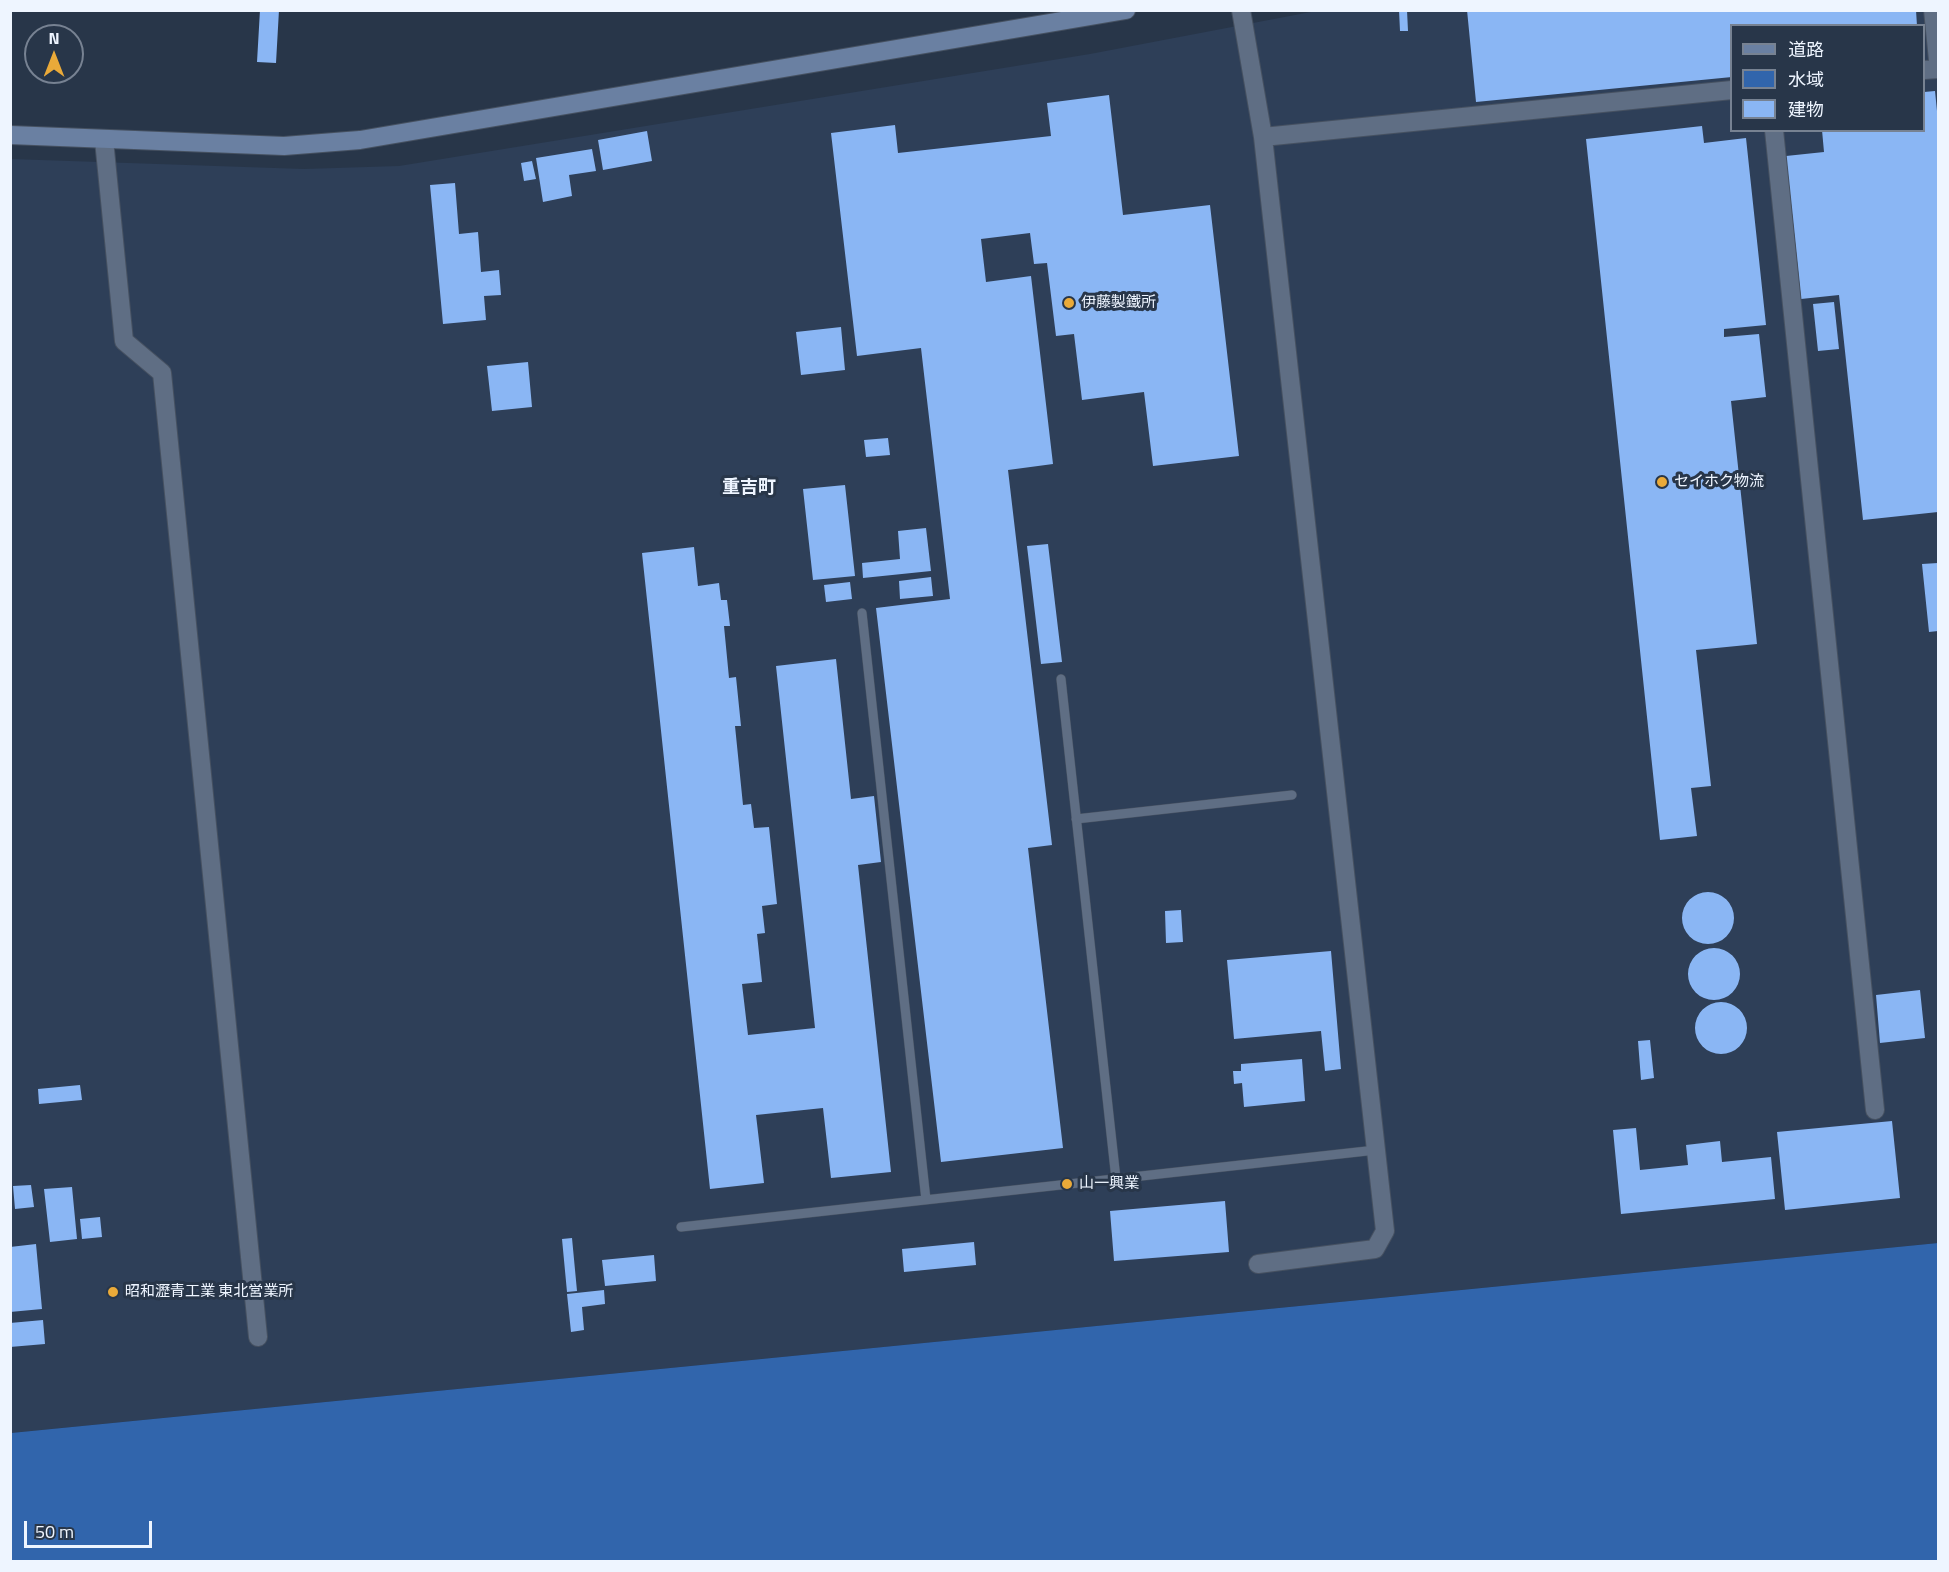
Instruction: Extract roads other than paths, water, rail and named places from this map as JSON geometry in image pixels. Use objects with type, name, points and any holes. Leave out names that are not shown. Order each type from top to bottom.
[{"type":"street","points":[[10,135],[284,146],[360,140],[1126,10]]},
{"type":"street","points":[[1241,10],[1263,137],[1385,1231],[1375,1249],[1258,1264]]},
{"type":"street","points":[[1934,10],[1938,60]]},
{"type":"street","points":[[1263,137],[1730,90]]},
{"type":"street","points":[[1773,132],[1875,1110]]},
{"type":"street","points":[[104,140],[124,341],[162,373],[258,1337]]},
{"type":"lane","points":[[862,613],[926,1200]]},
{"type":"lane","points":[[1061,680],[1116,1179]]},
{"type":"lane","points":[[1077,819],[1292,795]]},
{"type":"lane","points":[[681,1227],[1376,1150]]},
{"type":"water","points":[[1938,1243],[1938,1561],[11,1561],[11,1433]]},
{"type":"place","name":"伊藤製鐵所","points":[[1069,303]]},
{"type":"place","name":"セイホク物流","points":[[1662,482]]},
{"type":"place","name":"山一興業","points":[[1067,1184]]},
{"type":"place","name":"昭和瀝青工業 東北営業所","points":[[113,1292]]},
{"type":"district","name":"重吉町","points":[[749,489]]}]
